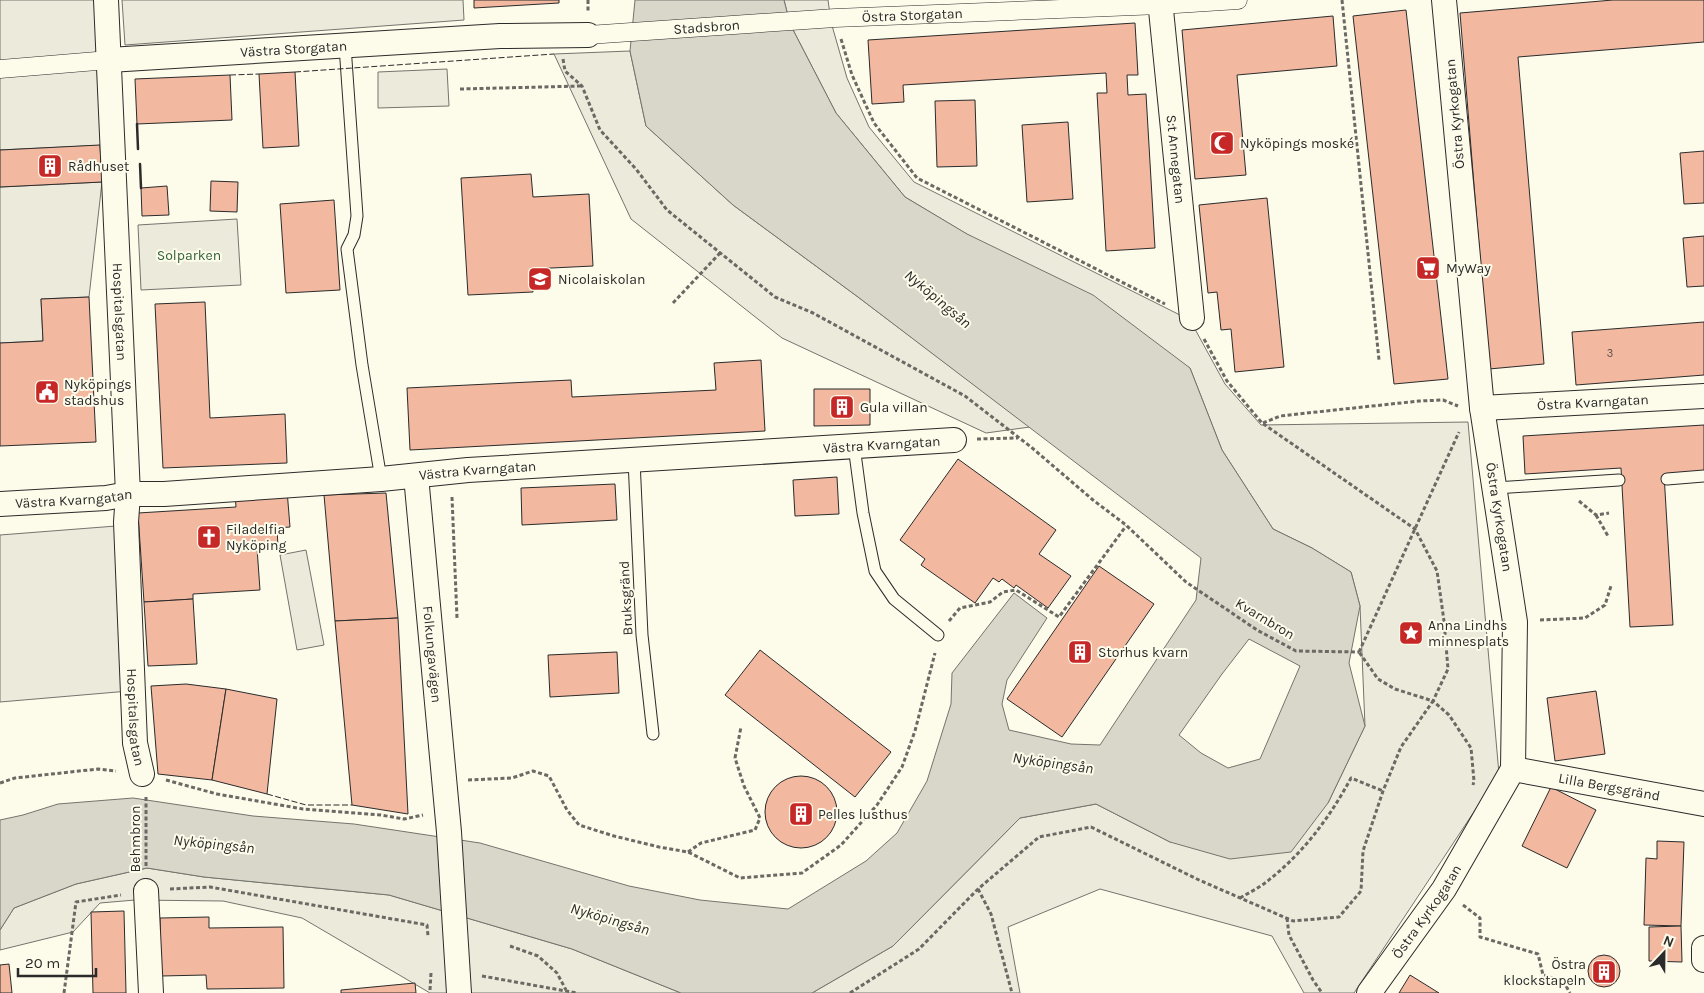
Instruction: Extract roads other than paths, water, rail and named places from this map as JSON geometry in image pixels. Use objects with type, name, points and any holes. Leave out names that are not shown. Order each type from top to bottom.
[{"type":"street","name":"Hospitalsgatan","points":[[106,0],[128,494],[126,522],[135,743],[144,785]]},
{"type":"street","name":"Östra Storgatan","points":[[830,18],[952,7],[1238,0]]},
{"type":"street","name":"Östra Kyrkogatan","points":[[1369,993],[1444,890],[1513,768],[1515,622],[1494,488],[1471,408],[1444,0]]},
{"type":"street","name":"S:t Annegatan","points":[[1160,2],[1192,318]]},
{"type":"street","name":"Stadsbron","points":[[588,35],[830,18]]},
{"type":"street","name":"Västra Storgatan","points":[[0,69],[109,60],[500,36],[588,35]]},
{"type":"street","name":"Östra Kvarngatan","points":[[1471,408],[1704,396]]},
{"type":"street","name":"Västra Kvarngatan","points":[[0,504],[106,498],[128,494],[164,494],[381,479],[468,470],[954,440]]},
{"type":"street","name":"Folkungavägen","points":[[416,476],[449,832],[458,983]]},
{"type":"street","name":"Lilla Bergsgränd","points":[[1513,768],[1704,804]]},
{"type":"street","points":[[146,881],[151,993]]},
{"type":"street","points":[[1704,948],[1704,960]]},
{"type":"lane","points":[[345,46],[357,216],[354,234],[347,249],[362,365],[381,479]]},
{"type":"lane","points":[[854,446],[863,513],[875,571],[894,600],[938,635]]},
{"type":"lane","name":"Bruksgränd","points":[[634,460],[642,635],[653,734]]},
{"type":"lane","points":[[1667,478],[1704,476]]},
{"type":"lane","points":[[1494,488],[1619,480]]},
{"type":"water","name":"Nyköpingsån","points":[[635,0],[784,0],[790,24],[836,113],[905,197],[967,234],[1093,295],[1190,368],[1222,450],[1273,529],[1312,548],[1351,572],[1360,606],[1349,663],[1365,726],[1328,803],[1291,852],[1230,859],[1170,842],[1096,804],[1020,818],[893,946],[812,993],[681,993],[572,949],[389,895],[204,877],[147,868],[76,884],[14,908],[0,930],[0,820],[58,804],[133,798],[253,816],[354,824],[480,843],[629,886],[700,900],[788,909],[866,861],[897,833],[927,781],[951,704],[952,673],[1014,593],[1047,618],[1007,680],[1002,704],[1009,730],[1071,744],[1100,745],[1196,600],[1201,558],[858,297],[733,205],[646,126],[630,51]],"holes":[[[1249,639],[1300,666],[1260,759],[1228,768],[1201,753],[1179,735]]]},
{"type":"place","name":"Nyköpings moské","points":[[1222,143]]},
{"type":"place","name":"Rådhuset","points":[[50,166]]},
{"type":"place","name":"MyWay","points":[[1428,268]]},
{"type":"place","name":"Nicolaiskolan","points":[[540,279]]},
{"type":"place","name":"Nyköpings stadshus","points":[[47,392]]},
{"type":"place","name":"Gula villan","points":[[842,407]]},
{"type":"place","name":"Filadelfia Nyköping","points":[[209,537]]},
{"type":"place","name":"Anna Lindhs minnesplats","points":[[1411,633]]},
{"type":"place","name":"Storhus kvarn","points":[[1080,652]]},
{"type":"place","name":"Pelles lusthus","points":[[801,814]]},
{"type":"place","name":"Östra klockstapeln","points":[[1604,972]]},
{"type":"park label","name":"Solparken","points":[[189,255]]}]
